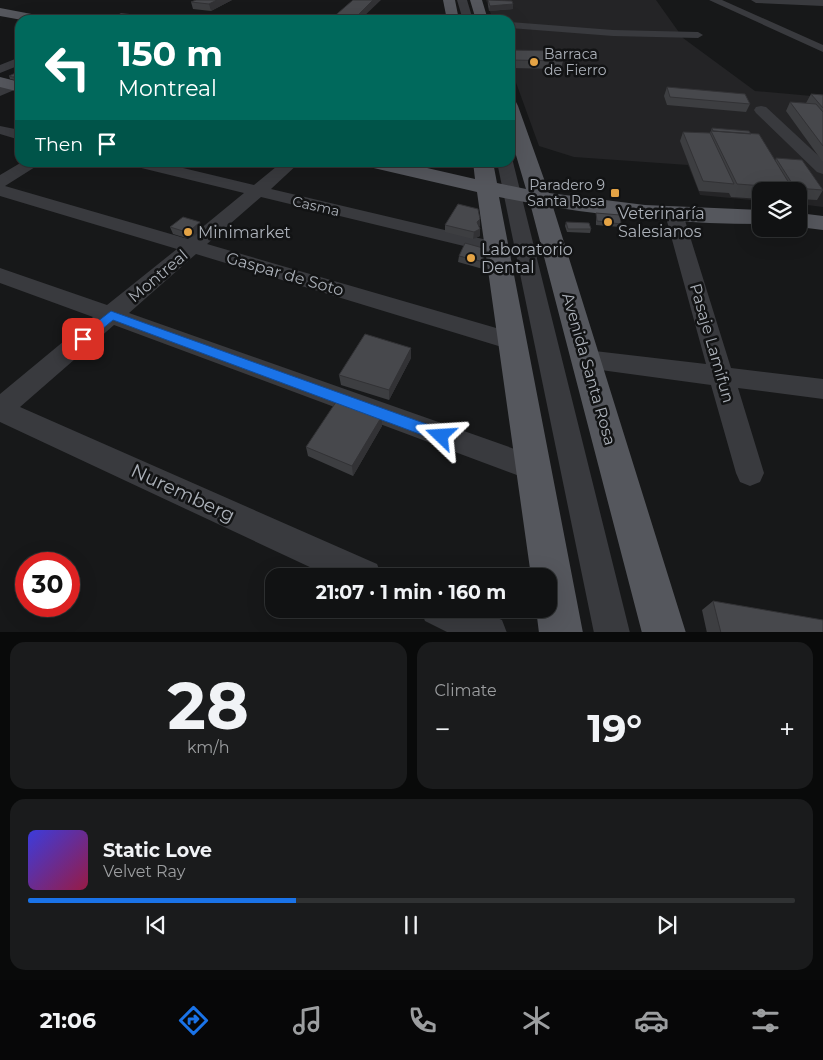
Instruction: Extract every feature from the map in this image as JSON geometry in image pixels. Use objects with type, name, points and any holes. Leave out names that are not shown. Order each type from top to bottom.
[{"type":"main road","points":[[449,0],[452,15]]},
{"type":"main road","points":[[476,0],[480,15]]},
{"type":"main road","points":[[0,12],[16,15]]},
{"type":"main road","points":[[408,167],[703,207],[752,215]]},
{"type":"main road","points":[[437,167],[507,181],[600,207],[674,214],[752,217]]},
{"type":"main road","name":"Avenida Santa Rosa","points":[[508,167],[497,248],[561,632]]},
{"type":"main road","name":"Avenida Santa Rosa","points":[[507,181],[586,359],[664,632]]},
{"type":"main road","points":[[807,221],[823,222]]},
{"type":"street","points":[[462,0],[466,15]]},
{"type":"street","points":[[714,0],[823,49]]},
{"type":"street","points":[[756,0],[823,3]]},
{"type":"street","points":[[123,15],[136,9]]},
{"type":"street","points":[[515,25],[613,33],[698,35]]},
{"type":"street","points":[[781,30],[815,31]]},
{"type":"street","points":[[0,69],[15,62]]},
{"type":"street","points":[[761,110],[823,169]]},
{"type":"street","points":[[0,130],[15,133]]},
{"type":"street","points":[[0,182],[26,167]]},
{"type":"street","name":"Casma","points":[[155,167],[497,248]]},
{"type":"street","name":"Montreal","points":[[0,409],[286,167]]},
{"type":"street","points":[[507,181],[612,632]]},
{"type":"street","name":"Gaspar de Soto","points":[[0,190],[512,341]]},
{"type":"street","name":"Pasaje Lamifun","points":[[674,214],[750,472]]},
{"type":"street","points":[[0,275],[533,468]]},
{"type":"street","points":[[586,359],[823,389]]},
{"type":"street","name":"Nuremberg","points":[[0,409],[348,568]]},
{"type":"street","points":[[457,618],[489,632]]},
{"type":"shaded area","points":[[486,0],[656,0],[683,38],[755,91],[823,97],[823,207],[807,205],[807,182],[752,182],[752,200],[700,195],[688,165],[574,157],[539,146],[515,80],[515,15],[491,15]]},
{"type":"building","points":[[196,0],[217,0],[209,4],[191,2]]},
{"type":"building","points":[[353,0],[373,0],[358,15],[336,15]]},
{"type":"building","points":[[488,0],[512,1],[513,4],[490,6]]},
{"type":"building","points":[[515,50],[559,51],[563,61],[515,60]]},
{"type":"building","points":[[667,87],[745,94],[750,104],[670,97]]},
{"type":"building","points":[[811,94],[823,95],[823,108]]},
{"type":"building","points":[[790,102],[816,104],[823,112],[823,146]]},
{"type":"building","points":[[712,128],[749,131],[751,134],[713,131]]},
{"type":"building","points":[[711,131],[759,134],[788,182],[752,182],[752,185],[737,184]]},
{"type":"building","points":[[683,132],[710,133],[734,184],[703,181]]},
{"type":"building","points":[[776,158],[802,160],[823,190],[807,189],[807,182],[791,182]]},
{"type":"building","points":[[458,204],[478,209],[480,219],[477,222],[480,229],[474,232],[445,225]]},
{"type":"building","points":[[596,213],[620,215],[621,224],[597,221]]},
{"type":"building","points":[[183,217],[200,222],[192,229],[183,231],[170,227]]},
{"type":"building","points":[[566,222],[589,223],[591,229],[568,229]]},
{"type":"building","points":[[465,243],[483,248],[484,262],[459,256]]},
{"type":"building","points":[[365,334],[411,348],[389,390],[339,375]]},
{"type":"building","points":[[338,399],[382,416],[352,466],[306,447]]},
{"type":"building","points":[[713,601],[823,620],[823,632],[721,632]]},
{"type":"place","name":"Barraca de Fierro","points":[[534,62]]},
{"type":"place","name":"Paradero 9 Santa Rosa","points":[[615,193]]},
{"type":"place","name":"Veterinaría Salesianos","points":[[608,222]]},
{"type":"place","name":"Minimarket","points":[[188,232]]},
{"type":"place","name":"Laboratorio Dental","points":[[471,258]]},
{"type":"route","points":[[83,339],[111,315],[441,436]]}]
